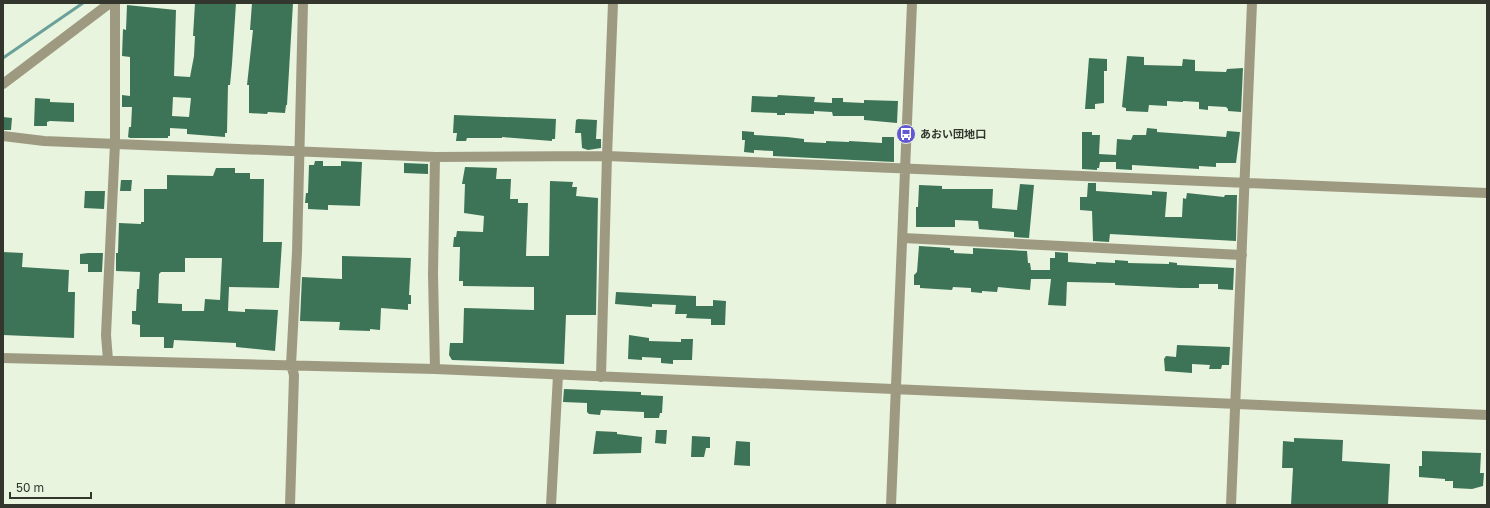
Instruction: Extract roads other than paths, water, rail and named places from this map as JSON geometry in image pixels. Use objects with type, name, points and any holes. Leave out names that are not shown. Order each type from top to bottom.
[{"type":"street","points":[[3,84],[110,3]]},
{"type":"street","points":[[108,360],[106,336],[115,143],[115,3]]},
{"type":"street","points":[[290,505],[294,375],[291,365],[297,252],[303,3]]},
{"type":"street","points":[[601,377],[607,156],[614,3]]},
{"type":"street","points":[[891,505],[912,3]]},
{"type":"street","points":[[1231,505],[1252,3]]},
{"type":"street","points":[[3,136],[44,141],[435,157],[607,156],[1244,184],[1487,193]]},
{"type":"street","points":[[435,157],[433,274],[435,369]]},
{"type":"street","points":[[903,238],[1242,255]]},
{"type":"street","points":[[3,358],[435,369],[1487,415]]},
{"type":"street","points":[[552,505],[558,375]]},
{"type":"waterway","points":[[3,58],[83,3]]},
{"type":"place","name":"あおい団地口","points":[[906,134]]}]
